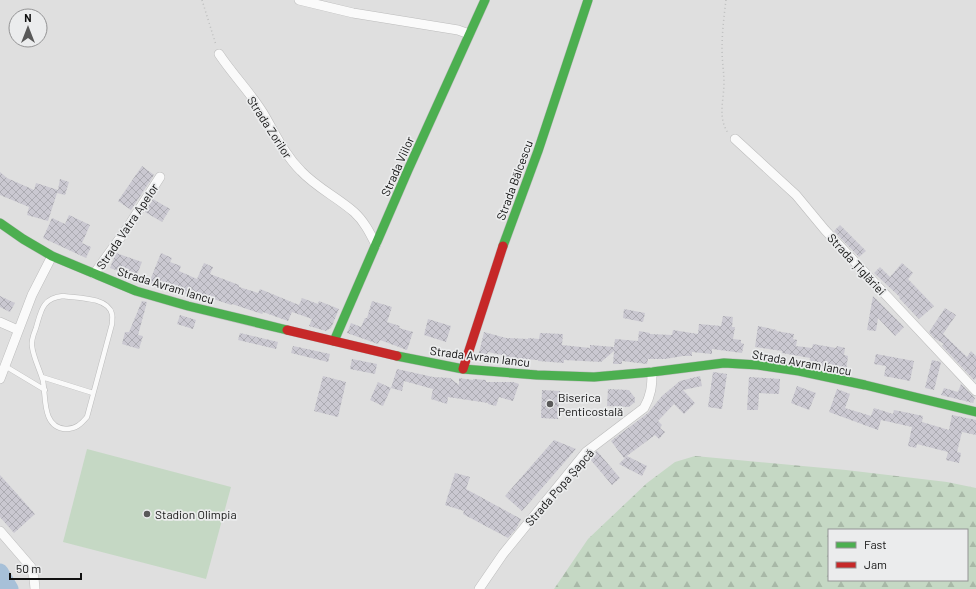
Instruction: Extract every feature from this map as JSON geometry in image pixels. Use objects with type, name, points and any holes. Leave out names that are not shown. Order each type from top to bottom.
[{"type":"main road","name":"Strada Viilor","points":[[334,342],[485,0]]},
{"type":"main road","name":"Strada Bălcescu","points":[[463,369],[498,260],[538,151],[588,0]]},
{"type":"main road","name":"Strada Avram Iancu","points":[[0,223],[52,256],[136,291],[188,306],[395,356],[463,369],[537,375],[594,377],[652,372],[724,363],[758,365],[799,371],[976,412]]},
{"type":"street","points":[[300,0],[353,13],[452,29],[469,34]]},
{"type":"street","name":"Strada Zorilor","points":[[219,54],[262,112],[286,154],[315,184],[354,212],[362,220],[376,245]]},
{"type":"street","name":"Strada Țiglăriei","points":[[735,139],[796,195],[825,230],[976,390]]},
{"type":"street","name":"Strada Vatra Apelor","points":[[94,274],[128,227],[160,177]]},
{"type":"street","points":[[0,379],[32,295],[52,256]]},
{"type":"street","points":[[0,322],[18,330]]},
{"type":"street","name":"Strada Popa Șapcă","points":[[479,589],[503,554],[586,452],[644,408],[652,390],[652,372]]},
{"type":"street","points":[[0,531],[31,567],[35,589]]},
{"type":"lane","points":[[58,297],[99,301],[108,307],[112,314],[112,324],[86,417],[82,424],[66,429],[57,426],[49,419],[42,377],[32,346],[42,308],[46,303],[52,298],[58,297]]},
{"type":"lane","points":[[5,366],[45,390]]},
{"type":"lane","points":[[42,377],[93,393]]},
{"type":"path","points":[[202,0],[219,54]]},
{"type":"path","points":[[726,0],[722,27],[724,85],[721,112],[724,127],[735,139]]},
{"type":"green space","name":"Stadion Olimpia","points":[[87,449],[231,487],[206,579],[63,542]]},
{"type":"green space","points":[[695,456],[846,470],[947,482],[976,488],[976,589],[554,589],[588,539],[647,483],[675,462]]},
{"type":"building","points":[[142,166],[154,175],[131,210],[118,201]]},
{"type":"building","points":[[0,172],[7,178],[34,190],[36,183],[58,190],[60,179],[69,182],[65,195],[57,193],[48,221],[27,215],[29,207],[0,195]]},
{"type":"building","points":[[153,199],[170,209],[162,222],[145,212]]},
{"type":"building","points":[[69,215],[90,225],[82,243],[91,247],[86,258],[43,238],[52,218],[65,224]]},
{"type":"building","points":[[840,225],[866,251],[859,257],[834,231]]},
{"type":"building","points":[[116,253],[142,262],[136,277],[110,268]]},
{"type":"building","points":[[161,253],[172,258],[170,262],[181,266],[179,271],[197,279],[204,263],[213,267],[210,274],[239,285],[239,287],[258,293],[260,289],[299,305],[302,298],[318,304],[319,301],[339,309],[331,328],[326,331],[309,326],[312,319],[292,312],[288,321],[263,312],[262,314],[202,295],[201,298],[160,285],[160,287],[149,283]]},
{"type":"building","points":[[902,263],[913,273],[908,279],[934,306],[919,319],[899,298],[900,297],[874,273],[880,267],[890,277]]},
{"type":"building","points":[[0,296],[15,303],[10,312],[0,307]]},
{"type":"building","points":[[873,296],[904,327],[895,336],[878,318],[876,331],[867,330]]},
{"type":"building","points":[[142,301],[147,302],[138,335],[143,336],[139,349],[122,344],[125,332],[129,332]]},
{"type":"building","points":[[372,301],[392,307],[387,322],[400,326],[399,328],[413,332],[407,350],[380,340],[378,344],[347,333],[351,323],[361,327],[365,318],[367,318]]},
{"type":"building","points":[[945,308],[956,315],[943,334],[967,357],[971,351],[976,356],[976,378],[974,380],[942,346],[944,344],[934,338],[929,332]]},
{"type":"building","points":[[624,309],[645,313],[643,322],[623,318]]},
{"type":"building","points":[[180,315],[196,320],[193,329],[177,324]]},
{"type":"building","points":[[723,316],[733,317],[732,327],[735,327],[733,339],[741,340],[741,343],[744,344],[742,353],[712,349],[712,354],[692,352],[692,356],[648,359],[647,364],[622,361],[622,364],[613,364],[614,351],[601,362],[564,360],[564,363],[502,358],[502,355],[488,352],[487,355],[479,353],[484,332],[506,338],[528,339],[539,339],[540,333],[563,334],[562,345],[590,348],[590,345],[614,347],[615,339],[638,341],[639,331],[650,334],[672,335],[673,330],[698,334],[699,324],[721,326]]},
{"type":"building","points":[[428,319],[451,326],[446,342],[424,335]]},
{"type":"building","points":[[758,326],[794,334],[793,339],[797,340],[796,346],[812,348],[813,344],[845,348],[844,355],[848,356],[846,371],[809,363],[810,358],[782,353],[782,351],[755,347]]},
{"type":"building","points":[[240,333],[278,342],[276,349],[238,340]]},
{"type":"building","points":[[293,346],[330,354],[328,362],[291,353]]},
{"type":"building","points":[[876,354],[914,361],[910,381],[884,376],[886,366],[874,364]]},
{"type":"building","points":[[352,359],[377,364],[375,374],[350,369]]},
{"type":"building","points":[[932,360],[941,362],[934,390],[925,388]]},
{"type":"building","points":[[397,369],[433,377],[450,378],[459,385],[459,378],[486,380],[486,382],[513,382],[519,384],[513,401],[499,397],[496,406],[488,403],[448,397],[447,404],[431,399],[433,389],[404,381],[402,391],[391,388]]},
{"type":"building","points":[[713,372],[727,374],[722,409],[708,407]]},
{"type":"building","points":[[323,376],[346,382],[338,417],[314,411]]},
{"type":"building","points":[[700,376],[702,386],[683,390],[695,403],[684,414],[674,404],[658,421],[662,425],[660,428],[665,432],[659,439],[655,435],[624,458],[611,441],[648,413],[662,396],[680,381]]},
{"type":"building","points":[[749,377],[780,379],[779,394],[759,393],[758,410],[747,410]]},
{"type":"building","points":[[378,382],[391,388],[383,406],[370,400]]},
{"type":"building","points":[[961,384],[975,398],[973,403],[941,395],[944,388],[958,392]]},
{"type":"building","points":[[797,386],[816,393],[809,410],[791,403]]},
{"type":"building","points":[[608,389],[629,390],[635,398],[635,402],[629,407],[607,406]]},
{"type":"building","points":[[837,389],[850,394],[845,408],[871,416],[874,408],[893,414],[894,410],[909,413],[923,416],[922,422],[949,430],[952,415],[976,420],[976,435],[962,432],[957,452],[961,453],[959,463],[946,460],[948,452],[917,444],[916,448],[908,446],[912,427],[881,420],[878,430],[829,412]]},
{"type":"building","name":"Biserica Penticostală","points":[[542,390],[560,391],[558,419],[541,418]]},
{"type":"building","points":[[554,440],[576,449],[522,511],[505,496]]},
{"type":"building","points":[[597,451],[620,478],[612,485],[589,458]]},
{"type":"building","points":[[627,456],[647,466],[642,476],[619,464]]},
{"type":"building","points":[[455,473],[470,477],[466,489],[521,519],[516,529],[508,538],[463,514],[464,511],[445,505]]},
{"type":"building","points":[[0,475],[35,514],[14,533],[0,517]]},
{"type":"waterway","points":[[0,572],[10,589]]},
{"type":"traffic: fast","points":[[334,341],[408,170],[485,0]]},
{"type":"traffic: fast","points":[[503,246],[538,151],[588,0]]},
{"type":"traffic: fast","points":[[0,223],[52,256],[136,291],[188,306],[287,330]]},
{"type":"traffic: fast","points":[[397,356],[463,369],[537,375],[594,377],[652,372],[724,363],[758,365],[799,371],[865,385],[976,412]]},
{"type":"traffic: jam","points":[[463,369],[503,246]]},
{"type":"traffic: jam","points":[[287,330],[397,356]]},
{"type":"place","name":"Biserica Penticostală","points":[[550,404]]},
{"type":"place","name":"Stadion Olimpia","points":[[147,514]]}]
